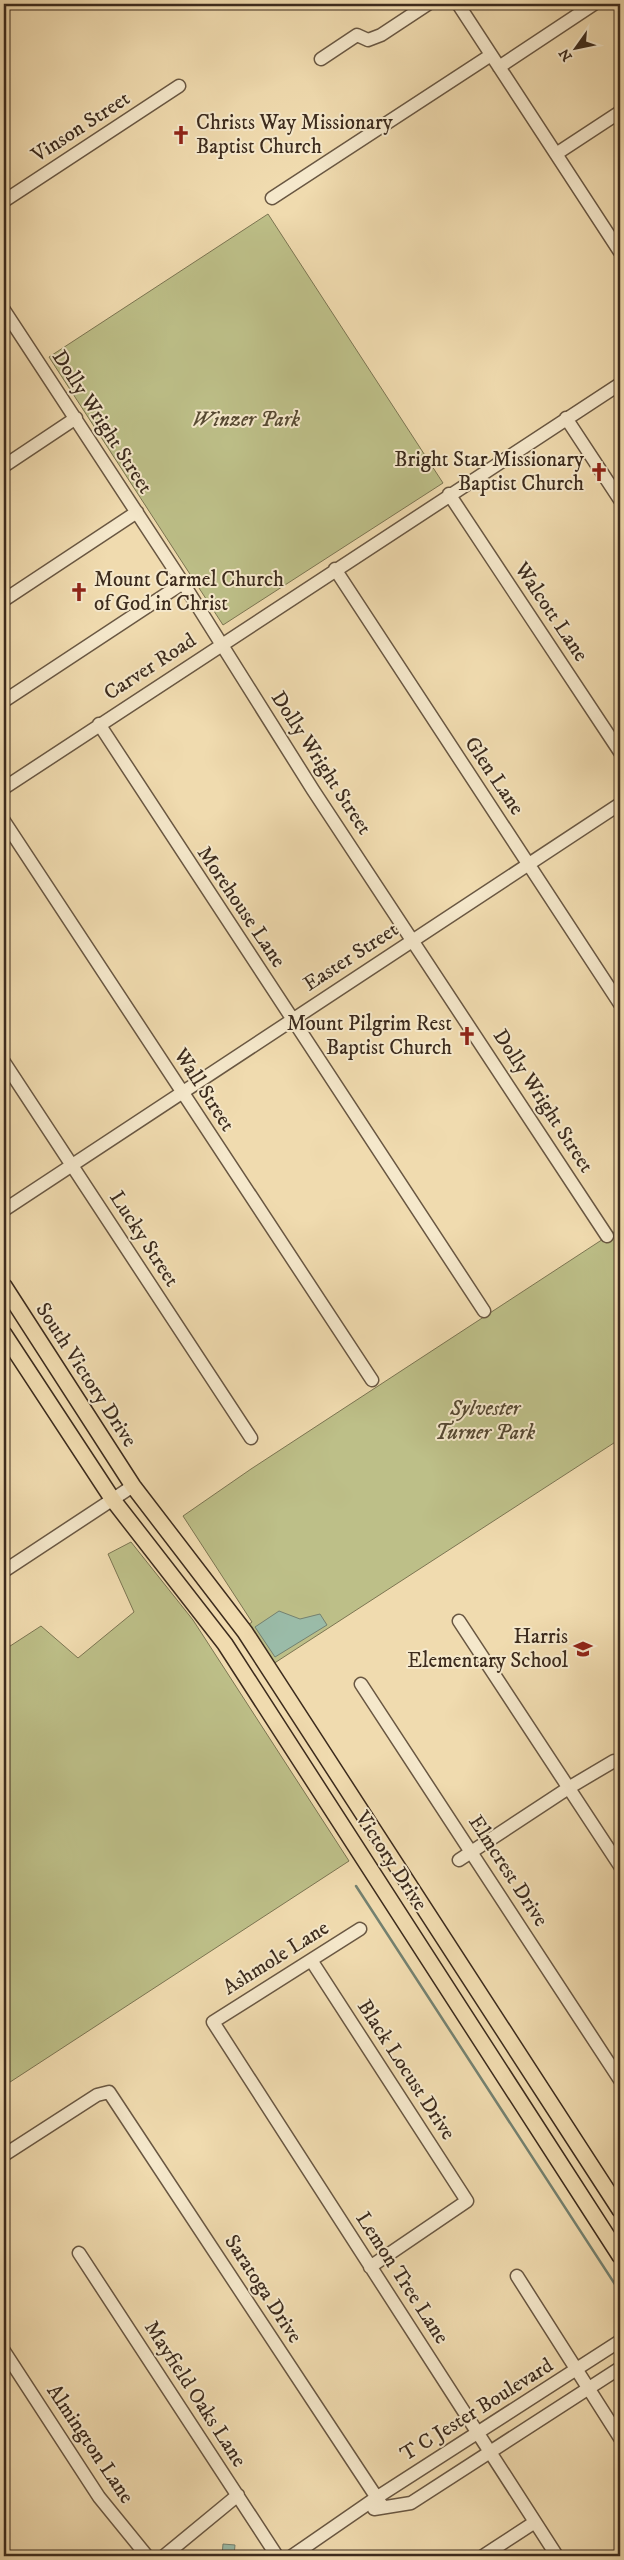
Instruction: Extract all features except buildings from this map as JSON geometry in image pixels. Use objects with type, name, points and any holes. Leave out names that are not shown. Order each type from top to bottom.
[{"type":"main road","name":"South Victory Drive","points":[[4,1286],[133,1486]]},
{"type":"main road","points":[[4,1334],[112,1500]]},
{"type":"main road","name":"Victory Drive","points":[[133,1486],[211,1586],[277,1682],[620,2210]]},
{"type":"main road","name":"Victory Drive","points":[[112,1500],[190,1597],[258,1695],[620,2256]]},
{"type":"main road","points":[[258,1695],[277,1682]]},
{"type":"main road","points":[[393,1903],[413,1890]]},
{"type":"main road","points":[[528,2111],[548,2098]]},
{"type":"street","points":[[320,59],[357,35],[368,40],[381,34],[428,4]]},
{"type":"street","points":[[458,4],[620,252]]},
{"type":"street","points":[[500,67],[594,4]]},
{"type":"street","points":[[272,198],[491,55]]},
{"type":"street","name":"Vinson Street","points":[[4,201],[179,86]]},
{"type":"street","points":[[556,154],[620,112]]},
{"type":"street","name":"Dolly Wright Street","points":[[4,310],[183,583],[313,790],[607,1236]]},
{"type":"street","name":"Carver Road","points":[[4,788],[449,494],[620,384]]},
{"type":"street","points":[[4,466],[76,418]]},
{"type":"street","points":[[566,418],[620,500]]},
{"type":"street","name":"Walcott Lane","points":[[449,494],[620,752]]},
{"type":"street","points":[[4,600],[137,512]]},
{"type":"street","name":"Glen Lane","points":[[336,569],[620,1004]]},
{"type":"street","points":[[4,701],[183,583]]},
{"type":"street","name":"Morehouse Lane","points":[[99,724],[189,865],[293,1019],[484,1311]]},
{"type":"street","name":"Easter Street","points":[[4,1210],[620,804]]},
{"type":"street","name":"Wall Street","points":[[4,821],[372,1380]]},
{"type":"street","name":"Lucky Street","points":[[4,1062],[251,1438]]},
{"type":"street","points":[[4,1571],[133,1486]]},
{"type":"street","points":[[459,1621],[570,1787],[620,1866]]},
{"type":"street","name":"Elmcrest Drive","points":[[361,1684],[620,2080]]},
{"type":"street","points":[[459,1860],[570,1787],[614,1761]]},
{"type":"street","name":"Ashmole Lane","points":[[213,2022],[360,1929]]},
{"type":"street","name":"Black Locust Drive","points":[[311,1960],[467,2201],[370,2267]]},
{"type":"street","name":"Lemon Tree Lane","points":[[213,2022],[557,2556]]},
{"type":"street","name":"Saratoga Drive","points":[[4,2155],[97,2095],[110,2092],[379,2503]]},
{"type":"street","name":"Mayfield Oaks Lane","points":[[79,2253],[277,2556]]},
{"type":"street","points":[[517,2276],[620,2438]]},
{"type":"street","name":"T C Jester Boulevard","points":[[292,2556],[355,2514],[379,2503],[478,2433],[619,2342]]},
{"type":"street","name":"Almington Lane","points":[[4,2351],[99,2497],[147,2556]]},
{"type":"street","name":"T C Jester Boulevard","points":[[379,2503],[411,2503],[620,2368]]},
{"type":"street","points":[[164,2556],[238,2495]]},
{"type":"street","points":[[483,2556],[535,2522]]},
{"type":"green space","name":"Winzer Park","points":[[268,214],[443,483],[223,625],[49,357]]},
{"type":"green space","name":"Sylvester Turner Park","points":[[620,1228],[620,1439],[273,1664],[248,1625],[252,1622],[183,1516],[251,1469]]},
{"type":"green space","points":[[131,1542],[193,1620],[349,1861],[4,2086],[4,1650],[41,1626],[78,1658],[134,1612],[108,1554]]},
{"type":"shaded area","points":[[279,1611],[300,1619],[320,1614],[327,1625],[275,1657],[255,1627]]},
{"type":"shaded area","points":[[223,2544],[235,2545],[234,2556],[222,2556]]},
{"type":"waterway","points":[[356,1886],[620,2292]]},
{"type":"place","name":"Christs Way Missionary Baptist Church","points":[[181,135]]},
{"type":"place","name":"Bright Star Missionary Baptist Church","points":[[599,472]]},
{"type":"place","name":"Mount Carmel Church of God in Christ","points":[[79,592]]},
{"type":"place","name":"Mount Pilgrim Rest Baptist Church","points":[[467,1036]]},
{"type":"place","name":"Harris Elementary School","points":[[583,1649]]}]
